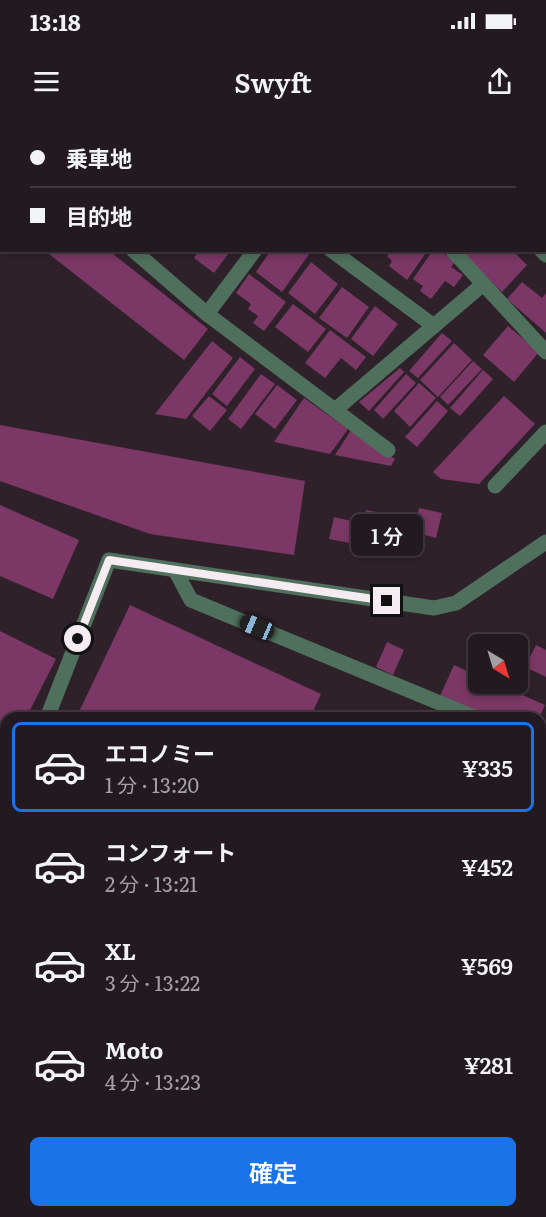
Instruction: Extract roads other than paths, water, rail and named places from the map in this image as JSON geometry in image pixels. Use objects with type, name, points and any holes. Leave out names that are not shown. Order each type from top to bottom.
[{"type":"street","points":[[136,252],[207,314],[388,450]]},
{"type":"street","points":[[207,314],[254,252]]},
{"type":"street","points":[[334,252],[434,326]]},
{"type":"street","points":[[454,252],[546,352]]},
{"type":"street","points":[[335,410],[483,285]]},
{"type":"street","points":[[495,486],[546,432]]},
{"type":"street","points":[[48,712],[109,560],[434,608],[456,603],[546,542]]},
{"type":"street","points":[[175,570],[191,600],[462,712]]}]
